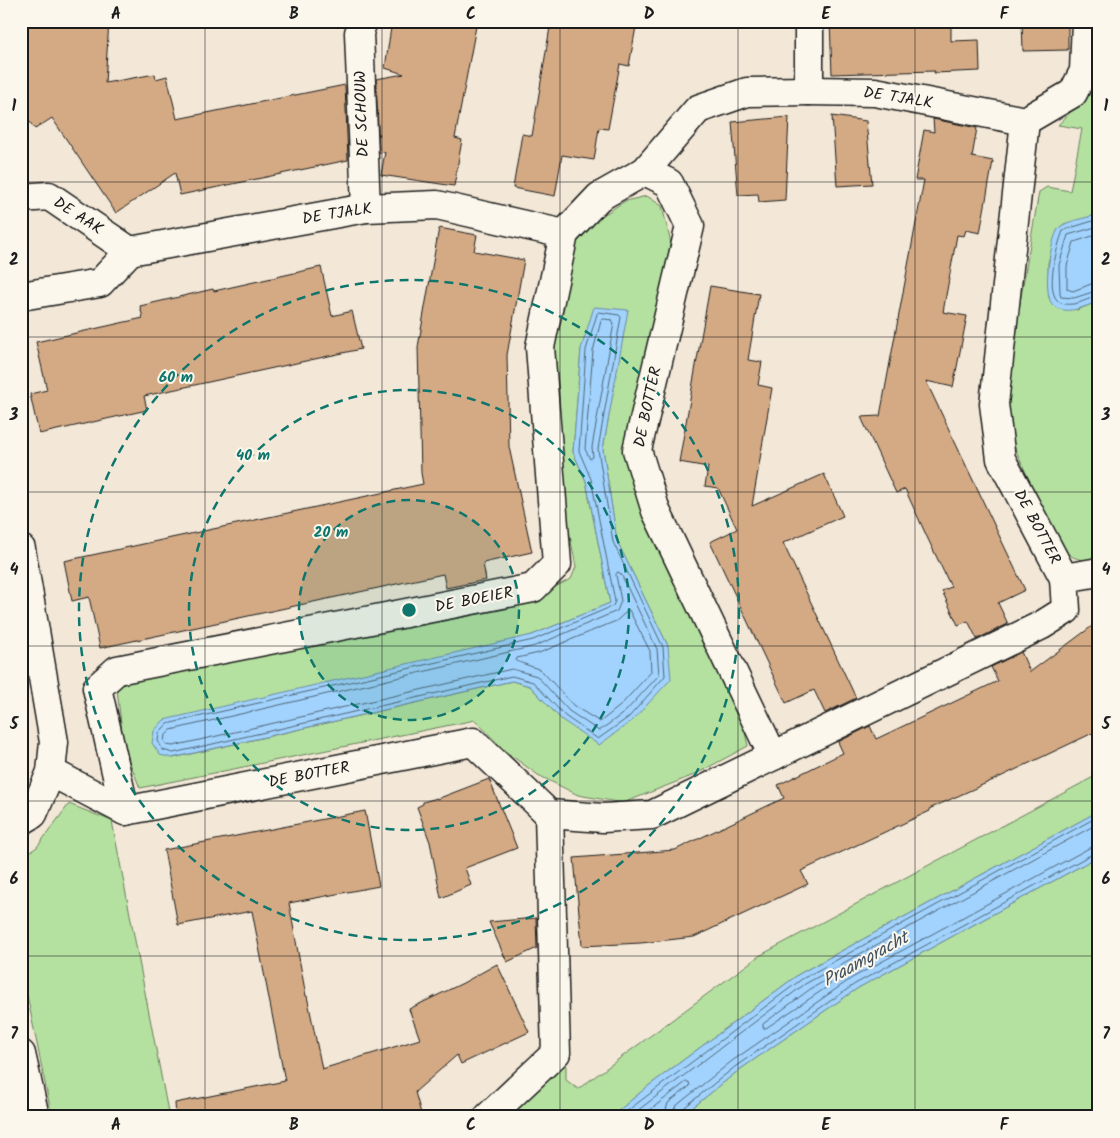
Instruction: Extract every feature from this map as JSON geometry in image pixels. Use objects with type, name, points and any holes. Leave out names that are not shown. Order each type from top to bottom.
[{"type":"street","name":"DE SCHOUW","points":[[363,21],[359,33],[366,208]]},
{"type":"street","points":[[564,234],[599,197],[645,172],[698,109],[747,92],[809,91],[809,21]]},
{"type":"street","points":[[1025,121],[1073,93],[1084,71],[1086,21]]},
{"type":"street","name":"DE TJALK","points":[[809,91],[875,92],[1025,121]]},
{"type":"street","name":"DE BOTTER","points":[[125,811],[473,742],[549,814],[603,818],[652,815],[1042,625],[1066,610],[1064,578],[1001,459],[994,404],[1025,121]]},
{"type":"street","name":"DE BOTTER","points":[[645,172],[669,183],[690,226],[637,450],[656,511],[773,756]]},
{"type":"street","name":"DE AAK","points":[[21,198],[49,196],[130,251]]},
{"type":"street","name":"DE TJALK","points":[[130,251],[366,208],[437,204],[564,234]]},
{"type":"street","name":"DE BOEIER","points":[[125,811],[97,688],[116,670],[533,588],[557,564],[540,348],[564,234]]},
{"type":"street","points":[[21,296],[100,284],[130,251]]},
{"type":"street","points":[[21,549],[54,742],[51,772],[33,814],[21,821]]},
{"type":"street","points":[[1064,578],[1099,572]]},
{"type":"street","points":[[51,772],[125,811]]},
{"type":"street","points":[[488,1117],[556,1053],[549,814]]},
{"type":"street","points":[[21,1054],[35,1117]]},
{"type":"green space","points":[[1099,77],[1099,212],[1096,215],[1064,224],[1058,229],[1048,263],[1049,298],[1077,310],[1099,301],[1099,559],[1082,560],[1069,555],[1059,548],[1003,421],[1004,395],[1039,192],[1047,187],[1070,191],[1082,129],[1058,125],[1096,85]]},
{"type":"green space","points":[[647,196],[662,206],[671,243],[628,441],[638,502],[738,702],[748,746],[694,775],[623,803],[578,795],[538,775],[505,751],[475,720],[140,788],[124,748],[117,690],[132,676],[534,597],[571,579],[576,567],[567,521],[548,378],[571,254],[580,230],[625,201]],"holes":[[[627,310],[603,449],[617,541],[668,646],[562,720],[530,686],[512,681],[173,758],[532,635],[610,603],[586,481],[573,452],[581,349]]]},
{"type":"green space","points":[[1099,774],[1099,811],[799,974],[647,1087],[611,1117],[510,1117],[566,1064],[566,1080],[578,1089],[759,956]]},
{"type":"green space","points":[[69,804],[112,821],[169,1117],[52,1117],[21,966],[21,858],[37,847]]},
{"type":"green space","points":[[1099,856],[1099,1117],[681,1117],[739,1070],[858,988]]},
{"type":"water","points":[[1099,212],[1099,301],[1071,310],[1059,309],[1050,301],[1047,280],[1050,255],[1056,234],[1059,228],[1066,223],[1096,215]]},
{"type":"water","points":[[594,307],[628,310],[603,449],[617,541],[668,646],[671,679],[633,720],[599,745],[562,720],[530,686],[512,681],[172,758],[160,755],[152,743],[154,731],[164,720],[532,635],[610,603],[586,481],[573,452],[581,349]]},
{"type":"water","name":"Praamgracht","points":[[1099,811],[1099,856],[858,988],[739,1070],[681,1117],[611,1117],[647,1087],[799,974]]},
{"type":"building","points":[[21,21],[109,21],[105,83],[155,74],[156,79],[167,76],[177,119],[345,85],[348,160],[180,195],[175,173],[116,213],[52,118],[35,129],[21,110]]},
{"type":"building","points":[[392,21],[477,21],[455,138],[462,140],[454,186],[381,175],[385,152],[379,153],[376,79],[404,74],[385,68]]},
{"type":"building","points":[[551,21],[637,21],[629,66],[620,64],[608,129],[599,128],[594,160],[562,155],[555,196],[513,188],[522,134],[532,136]]},
{"type":"building","points":[[830,21],[951,21],[951,41],[979,40],[980,71],[832,74]]},
{"type":"building","points":[[1022,21],[1068,21],[1068,50],[1023,51]]},
{"type":"building","points":[[832,116],[866,121],[872,184],[837,186]]},
{"type":"building","points":[[789,117],[785,200],[759,202],[758,194],[738,195],[732,122]]},
{"type":"building","points":[[933,119],[977,128],[972,157],[993,161],[980,233],[966,230],[964,236],[957,235],[943,312],[967,316],[953,387],[926,381],[1025,590],[998,603],[1008,624],[977,639],[968,621],[958,625],[942,591],[951,587],[905,489],[896,493],[861,417],[880,416],[924,180],[915,180],[924,130],[934,132]]},
{"type":"building","points":[[439,228],[477,235],[474,251],[524,260],[507,355],[509,447],[532,552],[483,563],[486,580],[446,588],[443,574],[100,648],[89,597],[72,601],[64,561],[423,484],[421,473],[418,347]]},
{"type":"building","points":[[321,267],[332,316],[352,311],[361,349],[144,396],[147,410],[39,434],[30,394],[47,390],[36,342],[143,318],[140,306]]},
{"type":"building","points":[[710,286],[759,294],[748,360],[762,362],[758,385],[772,388],[752,506],[824,474],[843,516],[783,543],[856,698],[825,713],[814,690],[786,703],[710,542],[737,529],[718,488],[705,486],[708,467],[679,462]]},
{"type":"building","points":[[1099,621],[1099,730],[801,871],[808,884],[694,937],[641,943],[582,946],[574,858],[675,850],[784,798],[778,785],[843,753],[838,742],[870,726],[876,739],[998,681],[991,667],[1021,652],[1030,672]]},
{"type":"building","points":[[489,779],[517,848],[465,868],[471,885],[441,898],[430,842],[417,807],[423,804],[423,802],[437,799]]},
{"type":"building","points":[[365,811],[379,886],[289,903],[322,1069],[420,1039],[409,1009],[497,964],[529,1032],[461,1064],[457,1055],[415,1092],[422,1117],[176,1117],[175,1103],[285,1081],[252,911],[178,925],[164,850]]},
{"type":"building","points":[[536,918],[537,948],[507,962],[489,922]]}]
